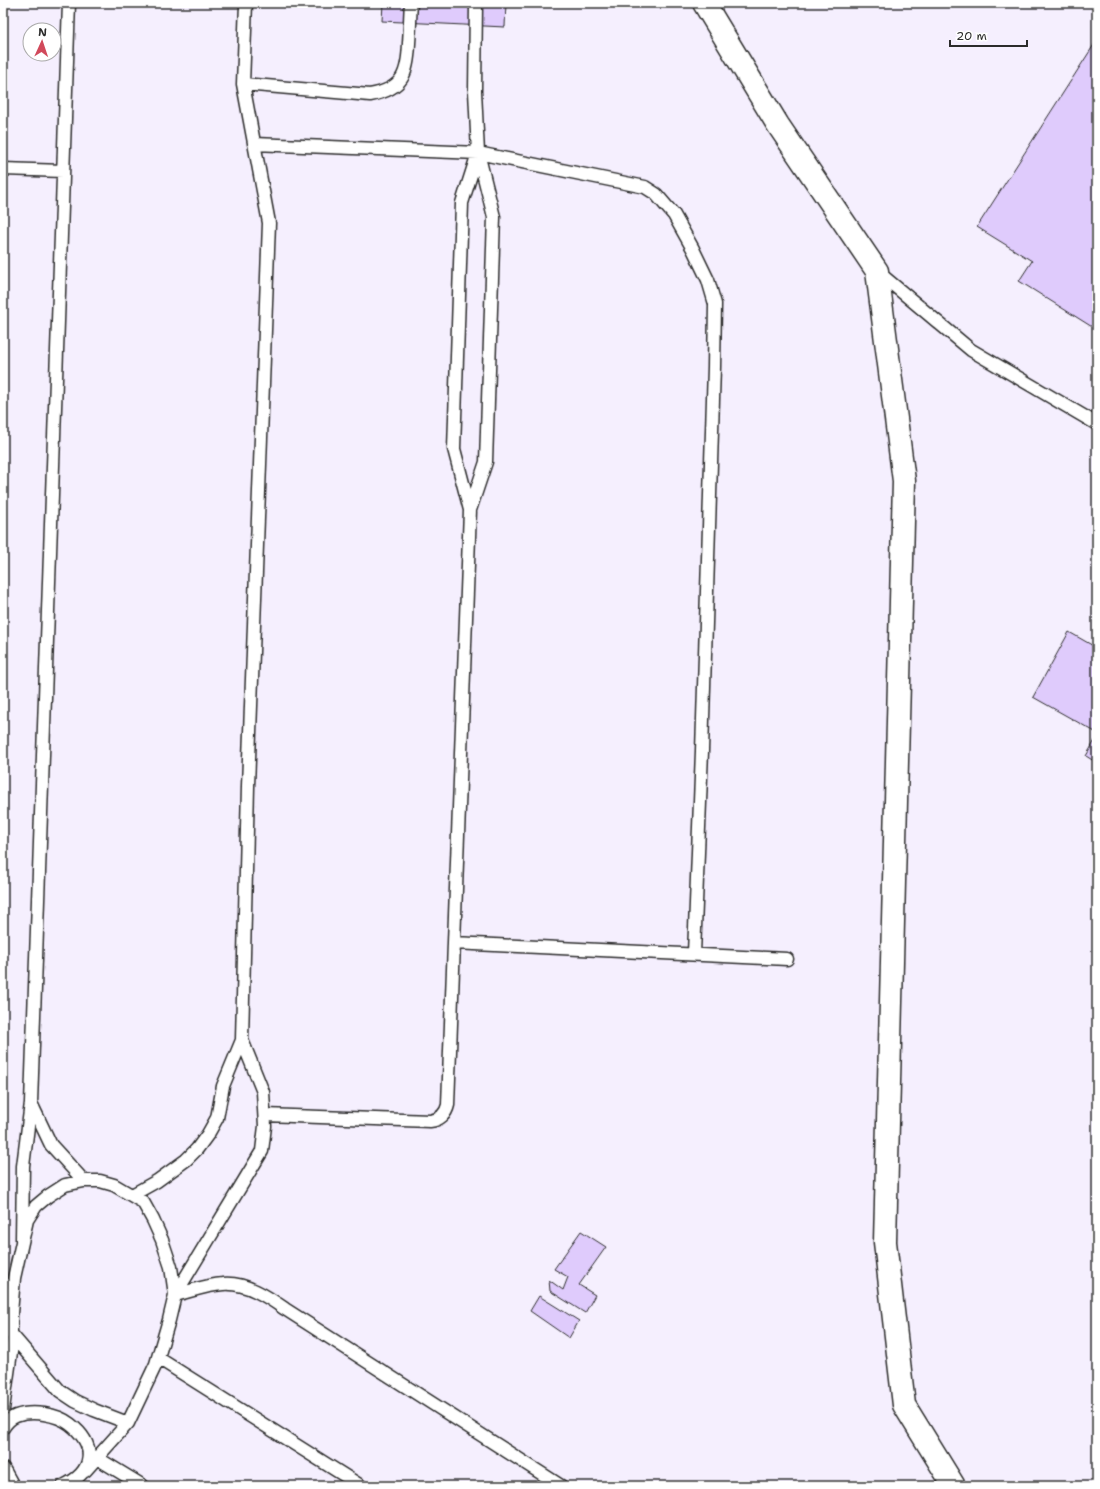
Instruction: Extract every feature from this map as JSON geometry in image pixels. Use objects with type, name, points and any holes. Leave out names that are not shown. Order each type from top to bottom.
[{"type":"street","points":[[704,3],[778,125],[877,271],[904,481],[885,1242],[904,1405],[954,1486]]},
{"type":"lane","points":[[22,1240],[23,1166],[31,1103],[69,3]]},
{"type":"lane","points":[[132,1195],[157,1181],[186,1160],[197,1149],[208,1134],[216,1118],[223,1086],[242,1040],[248,786],[268,223],[243,84],[246,3]]},
{"type":"lane","points":[[243,84],[370,95],[382,93],[392,88],[405,74],[409,62],[411,3]]},
{"type":"lane","points":[[265,1115],[435,1121],[442,1116],[447,1108],[449,1096],[470,510],[486,462],[494,217],[478,153],[475,91],[476,3]]},
{"type":"lane","points":[[254,144],[478,153],[644,187],[656,194],[674,215],[693,249],[708,280],[715,304],[702,744],[694,954]]},
{"type":"lane","points":[[470,510],[454,449],[462,202],[478,153]]},
{"type":"lane","points":[[3,169],[63,171]]},
{"type":"lane","points":[[877,271],[971,350],[1097,424]]},
{"type":"lane","points":[[454,943],[787,959]]},
{"type":"lane","points":[[63,1486],[79,1477],[128,1423],[158,1358],[175,1295],[262,1151],[265,1126],[263,1092],[242,1040]]},
{"type":"lane","points":[[31,1103],[52,1145],[84,1181]]},
{"type":"lane","points":[[128,1423],[74,1401],[60,1391],[11,1334],[14,1278],[27,1220],[36,1206],[65,1185],[84,1181],[100,1181],[114,1185],[143,1202],[156,1227],[171,1267],[175,1295]]},
{"type":"lane","points":[[175,1295],[224,1284],[244,1287],[270,1299],[561,1486]]},
{"type":"lane","points":[[3,1409],[13,1338]]},
{"type":"lane","points":[[158,1358],[361,1486]]},
{"type":"lane","points":[[3,1387],[8,1375]]},
{"type":"lane","points":[[3,1428],[6,1423],[15,1416],[26,1414],[57,1417],[69,1424],[81,1434],[87,1446],[89,1459],[85,1471]]},
{"type":"lane","points":[[97,1458],[144,1486]]},
{"type":"lane","points":[[3,1468],[13,1486]]},
{"type":"shaded area","points":[[3,3],[1097,3],[1097,1486],[3,1486]]},
{"type":"building","points":[[383,3],[506,3],[505,27],[382,21]]},
{"type":"building","points":[[1097,40],[1097,330],[1019,281],[1032,261],[977,227]]},
{"type":"building","points":[[1069,632],[1097,648],[1097,733],[1033,697]]},
{"type":"building","points":[[1097,737],[1097,763],[1086,756]]},
{"type":"building","points":[[581,1231],[606,1247],[579,1285],[595,1295],[585,1313],[550,1291],[549,1280],[563,1290],[568,1277],[554,1269]]},
{"type":"building","points":[[539,1296],[579,1321],[569,1338],[530,1311]]}]
